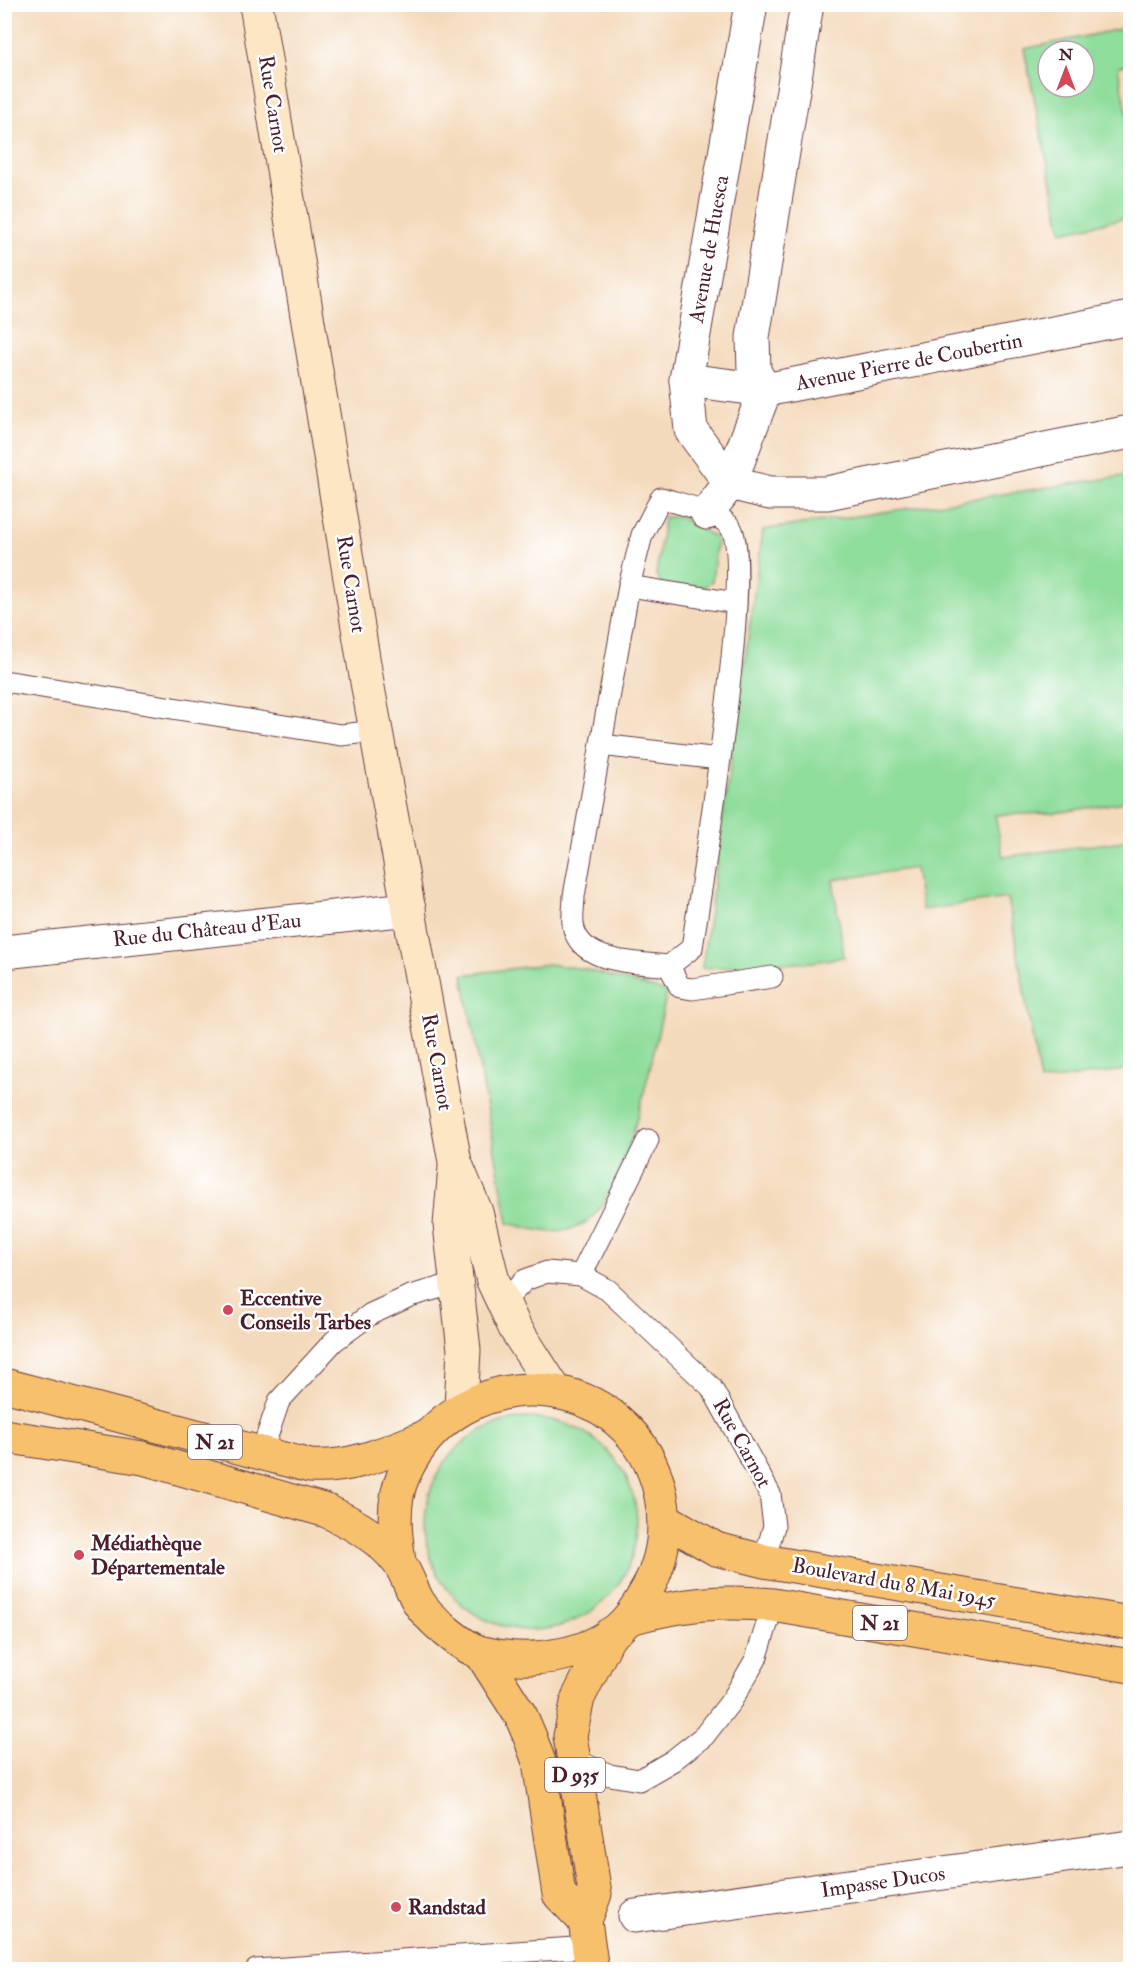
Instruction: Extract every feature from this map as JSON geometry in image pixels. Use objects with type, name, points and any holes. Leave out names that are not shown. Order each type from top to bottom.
[{"type":"main road","name":"Rue Carnot","points":[[256,4],[377,731],[455,1162],[476,1212],[493,1281],[515,1328],[556,1392]]},
{"type":"main road","name":"Rue Carnot","points":[[455,1162],[450,1225],[464,1350],[461,1407]]},
{"type":"main road","name":"N 21","points":[[4,1385],[309,1466],[333,1468],[356,1463],[425,1437]]},
{"type":"main road","points":[[523,1389],[556,1392],[599,1407],[633,1437],[656,1475],[666,1520],[663,1552],[652,1583],[620,1626],[574,1653],[535,1660],[482,1653],[452,1636],[419,1604],[399,1562],[394,1518],[403,1475],[425,1437],[461,1407],[491,1395],[523,1389]]},
{"type":"main road","name":"N 21","points":[[4,1436],[143,1458],[327,1511],[355,1525],[399,1562]]},
{"type":"main road","name":"Boulevard du 8 Mai 1945","points":[[666,1520],[716,1549],[764,1562],[1131,1623]]},
{"type":"main road","name":"Boulevard du 8 Mai 1945","points":[[620,1626],[697,1603],[732,1601],[773,1605],[1131,1666]]},
{"type":"main road","name":"D 935","points":[[588,1946],[595,1894],[570,1736],[578,1698],[620,1626]]},
{"type":"main road","name":"D 935","points":[[482,1653],[521,1716],[530,1737],[539,1762],[560,1894],[588,1946]]},
{"type":"street","name":"Avenue de Huesca","points":[[730,483],[691,429],[686,380],[751,4]]},
{"type":"street","points":[[707,513],[730,483],[765,390],[754,371],[753,337],[807,4]]},
{"type":"street","name":"Avenue Pierre de Coubertin","points":[[686,380],[765,390],[1131,318]]},
{"type":"street","points":[[730,483],[770,493],[827,493],[1131,432]]},
{"type":"street","name":"Rue du Château d'Eau","points":[[4,952],[409,909]]},
{"type":"street","name":"Impasse Ducos","points":[[635,1917],[1131,1847]]},
{"type":"lane","points":[[661,498],[707,513],[722,518],[732,529],[736,547],[736,603],[719,759],[692,948],[669,966],[619,960],[590,951],[580,942],[573,926],[574,896],[629,586],[642,535],[661,498]]},
{"type":"lane","points":[[629,586],[736,603]]},
{"type":"lane","points":[[4,681],[341,735],[377,731]]},
{"type":"lane","points":[[601,745],[719,759]]},
{"type":"lane","points":[[669,966],[680,987],[692,989],[772,977]]},
{"type":"lane","points":[[581,1275],[648,1140]]},
{"type":"lane","name":"Rue Carnot","points":[[503,1302],[525,1280],[547,1272],[581,1275],[608,1290],[711,1387],[770,1494],[774,1526],[764,1562]]},
{"type":"lane","points":[[261,1454],[279,1401],[334,1341],[371,1314],[410,1296],[456,1283]]},
{"type":"lane","points":[[572,1759],[610,1775],[639,1780],[672,1761],[704,1736],[732,1700],[756,1659],[773,1605]]},
{"type":"lane","points":[[256,1970],[588,1946]]},
{"type":"green space","points":[[1130,27],[1130,64],[1118,67],[1130,129],[1130,217],[1062,232],[1024,49],[1036,47],[1036,99],[1096,99],[1096,39],[1072,39]]},
{"type":"green space","points":[[1130,475],[1130,801],[1055,813],[995,815],[1003,857],[1130,840],[1130,1069],[1040,1082],[1008,898],[922,910],[915,868],[833,880],[844,957],[813,962],[702,968],[763,530]]},
{"type":"green space","points":[[664,517],[679,517],[717,538],[712,581],[704,587],[664,587],[656,575]]},
{"type":"green space","points":[[548,964],[584,969],[667,992],[637,1118],[613,1185],[599,1209],[583,1224],[555,1232],[508,1223],[463,975]]},
{"type":"green space","points":[[531,1418],[552,1420],[571,1426],[590,1436],[606,1449],[619,1465],[629,1484],[635,1503],[637,1524],[635,1545],[629,1564],[619,1583],[606,1599],[590,1612],[571,1622],[552,1628],[531,1630],[510,1628],[491,1622],[472,1612],[456,1599],[443,1583],[433,1564],[427,1545],[425,1524],[427,1503],[433,1484],[443,1465],[456,1449],[472,1436],[491,1426],[510,1420]]},
{"type":"place","name":"Eccentive Conseils Tarbes","points":[[228,1310]]},
{"type":"place","name":"Médiathèque Départementale","points":[[79,1555]]},
{"type":"place","name":"Randstad","points":[[396,1907]]}]
